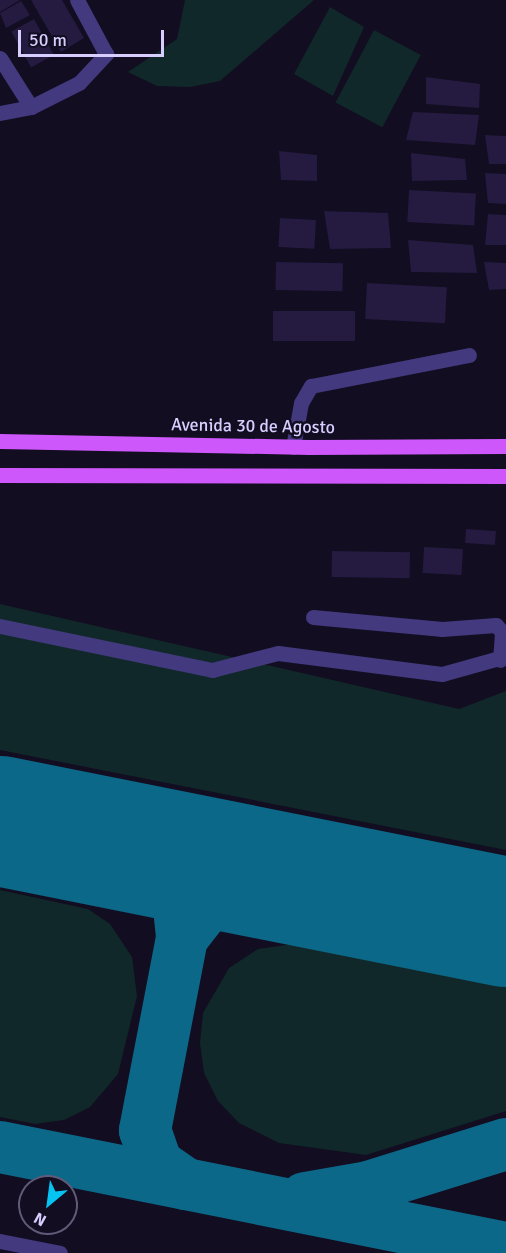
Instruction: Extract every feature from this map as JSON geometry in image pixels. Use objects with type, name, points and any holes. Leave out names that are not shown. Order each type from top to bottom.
[{"type":"main road","name":"Avenida 30 de Agosto","points":[[0,441],[293,447],[506,446]]},
{"type":"main road","points":[[0,475],[506,476]]},
{"type":"lane","points":[[0,113],[31,107],[79,83],[106,54],[77,0]]},
{"type":"lane","points":[[0,58],[31,107]]},
{"type":"lane","points":[[293,447],[300,403],[311,386],[469,355]]},
{"type":"lane","points":[[0,626],[212,670],[278,653],[442,674],[503,658],[502,632],[496,625],[442,629],[313,617]]},
{"type":"lane","points":[[0,1241],[60,1253]]},
{"type":"green space","points":[[185,0],[314,0],[220,81],[190,87],[157,86],[128,72],[177,39]]},
{"type":"green space","points":[[330,7],[364,27],[333,96],[294,74]]},
{"type":"green space","points":[[374,30],[421,55],[382,127],[336,102]]},
{"type":"green space","points":[[0,604],[459,709],[506,691],[506,850],[0,750]]},
{"type":"green space","points":[[0,890],[88,909],[110,924],[132,957],[137,996],[118,1074],[90,1107],[64,1120],[35,1124],[0,1117]]},
{"type":"green space","points":[[293,944],[506,986],[506,1111],[366,1155],[279,1143],[239,1123],[218,1101],[204,1073],[200,1043],[203,1013],[229,968],[258,949]]},
{"type":"building","points":[[0,0],[20,0],[0,12]]},
{"type":"building","points":[[31,0],[62,0],[84,38],[61,52]]},
{"type":"building","points":[[21,1],[30,15],[6,28],[0,13]]},
{"type":"building","points":[[34,19],[54,55],[31,67],[11,32]]},
{"type":"building","points":[[426,77],[480,84],[479,108],[426,104]]},
{"type":"building","points":[[413,112],[479,115],[475,145],[406,140]]},
{"type":"building","points":[[485,135],[506,136],[506,164],[489,164]]},
{"type":"building","points":[[279,151],[317,155],[317,181],[281,180]]},
{"type":"building","points":[[411,153],[465,159],[467,180],[412,181]]},
{"type":"building","points":[[485,173],[506,174],[506,204],[488,203]]},
{"type":"building","points":[[409,190],[476,194],[474,225],[407,222]]},
{"type":"building","points":[[324,211],[388,213],[391,248],[330,249]]},
{"type":"building","points":[[488,214],[506,215],[506,245],[485,245]]},
{"type":"building","points":[[280,218],[316,220],[314,249],[278,247]]},
{"type":"building","points":[[408,240],[473,245],[477,273],[411,272]]},
{"type":"building","points":[[276,262],[343,263],[343,291],[276,290]]},
{"type":"building","points":[[484,262],[506,263],[506,289],[489,290]]},
{"type":"building","points":[[367,283],[447,287],[445,323],[365,319]]},
{"type":"building","points":[[273,311],[355,311],[355,341],[273,341]]},
{"type":"building","points":[[466,529],[496,531],[495,545],[465,543]]},
{"type":"building","points":[[424,547],[463,549],[462,575],[423,573]]},
{"type":"building","points":[[332,551],[410,552],[410,578],[332,577]]},
{"type":"taxiway","points":[[122,845],[158,870],[179,908],[182,938],[145,1130],[157,1164],[186,1184]]},
{"type":"taxiway","points":[[182,938],[217,893],[252,878],[271,875]]},
{"type":"taxiway","points":[[305,1198],[368,1187],[506,1144]]},
{"type":"taxiway","points":[[0,1147],[506,1248]]},
{"type":"runway","points":[[0,821],[506,922]]}]
